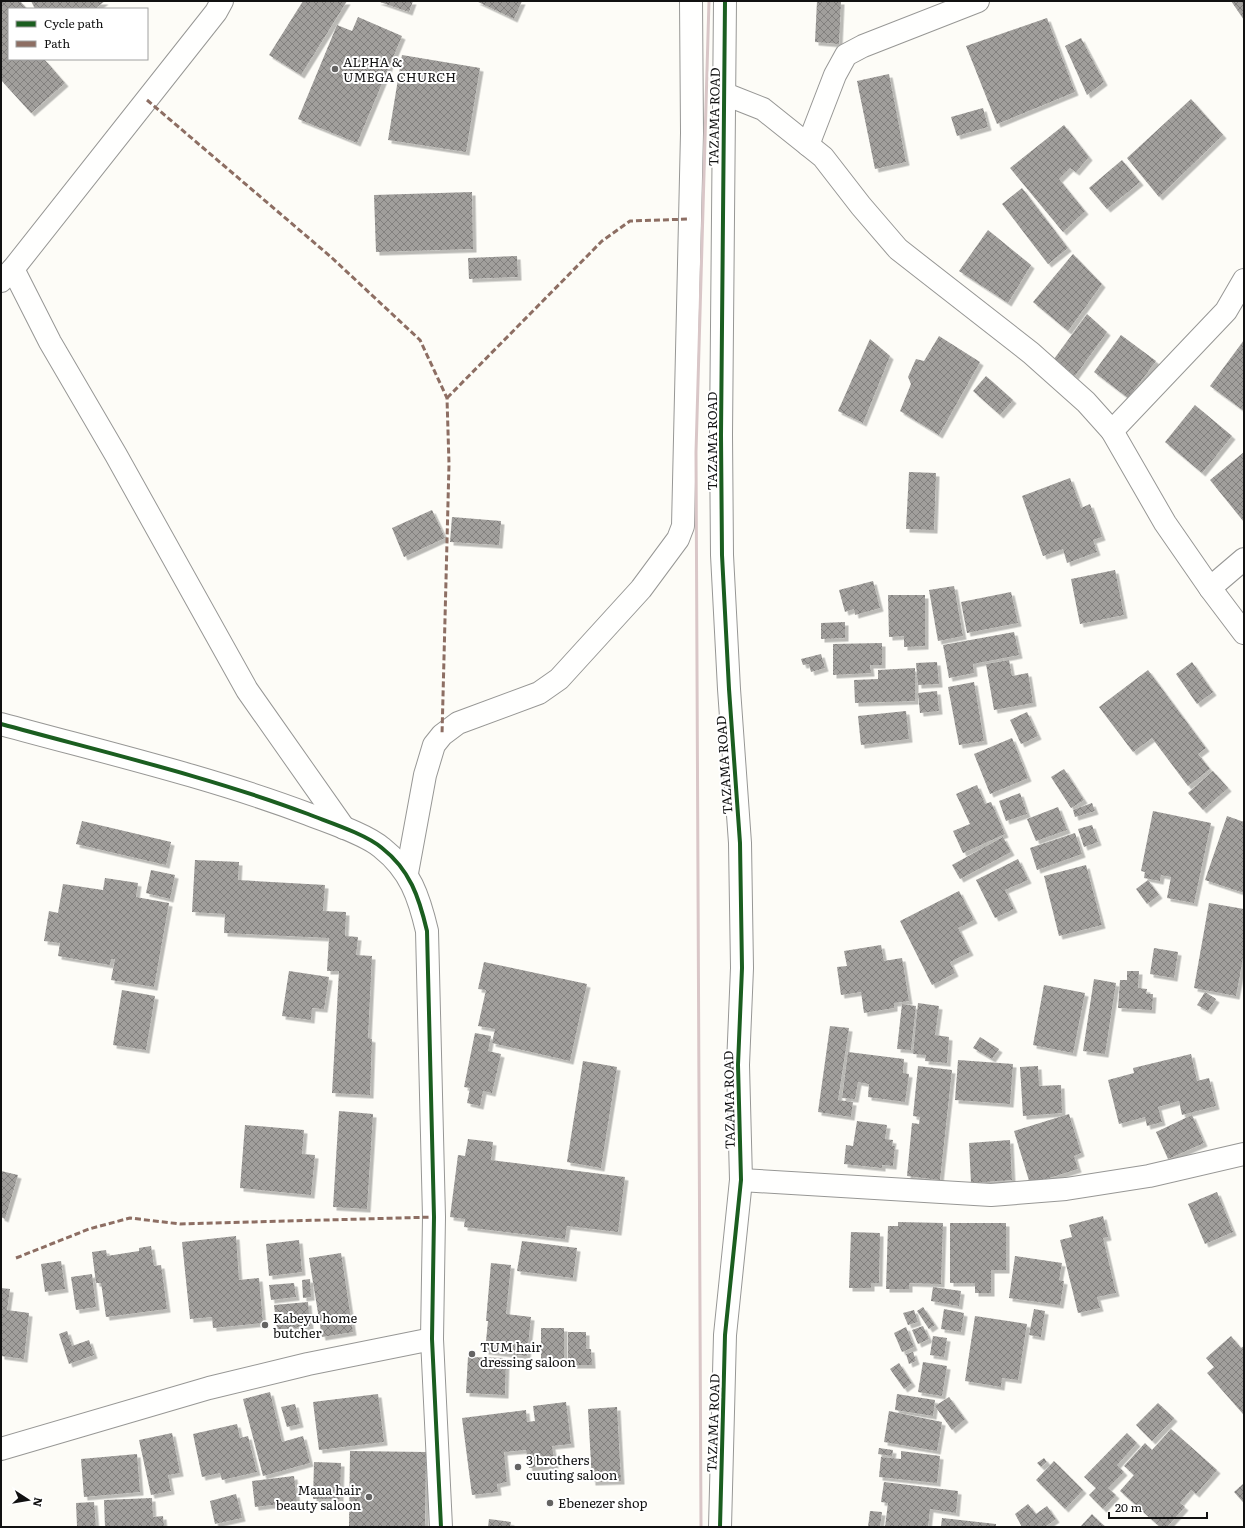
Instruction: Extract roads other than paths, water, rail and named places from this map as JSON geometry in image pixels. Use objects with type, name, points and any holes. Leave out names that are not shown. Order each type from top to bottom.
[{"type":"street","points":[[222,1],[216,12],[7,275],[50,342],[116,455],[247,690],[344,828]]},
{"type":"street","points":[[407,873],[425,775],[434,745],[442,735],[458,723],[539,693],[559,679],[641,589],[678,539],[683,526],[692,133],[691,1]]},
{"type":"street","name":"TAZAMA ROAD","points":[[720,1527],[726,1335],[741,1180],[738,1065],[742,968],[740,843],[729,689],[722,555],[721,435],[725,1]]},
{"type":"street","points":[[808,145],[835,75],[846,56],[863,46],[978,1]]},
{"type":"street","points":[[725,94],[763,108],[823,157],[861,206],[898,249],[1031,353],[1086,402],[1112,431],[1165,523],[1244,634]]},
{"type":"street","points":[[1112,431],[1226,311],[1244,280]]},
{"type":"street","points":[[1210,588],[1244,559]]},
{"type":"street","points":[[1,724],[263,797],[344,828],[382,847],[407,873],[420,900],[427,930],[434,1217],[432,1339],[441,1527]]},
{"type":"street","points":[[741,1180],[991,1195],[1066,1189],[1149,1176],[1244,1154]]},
{"type":"street","points":[[1,1449],[209,1388],[308,1364],[432,1339]]},
{"type":"railway","points":[[701,1527],[696,452],[709,1]]},
{"type":"place","name":"ALPHA & UMEGA CHURCH","points":[[335,69]]},
{"type":"place","name":"Kabeyu home butcher","points":[[265,1325]]},
{"type":"place","name":"TUM hair dressing saloon","points":[[472,1354]]},
{"type":"place","name":"3 brothers cuuting saloon","points":[[518,1467]]},
{"type":"place","name":"Maua hair beauty saloon","points":[[369,1497]]},
{"type":"place","name":"Ebenezer shop","points":[[550,1503]]}]
